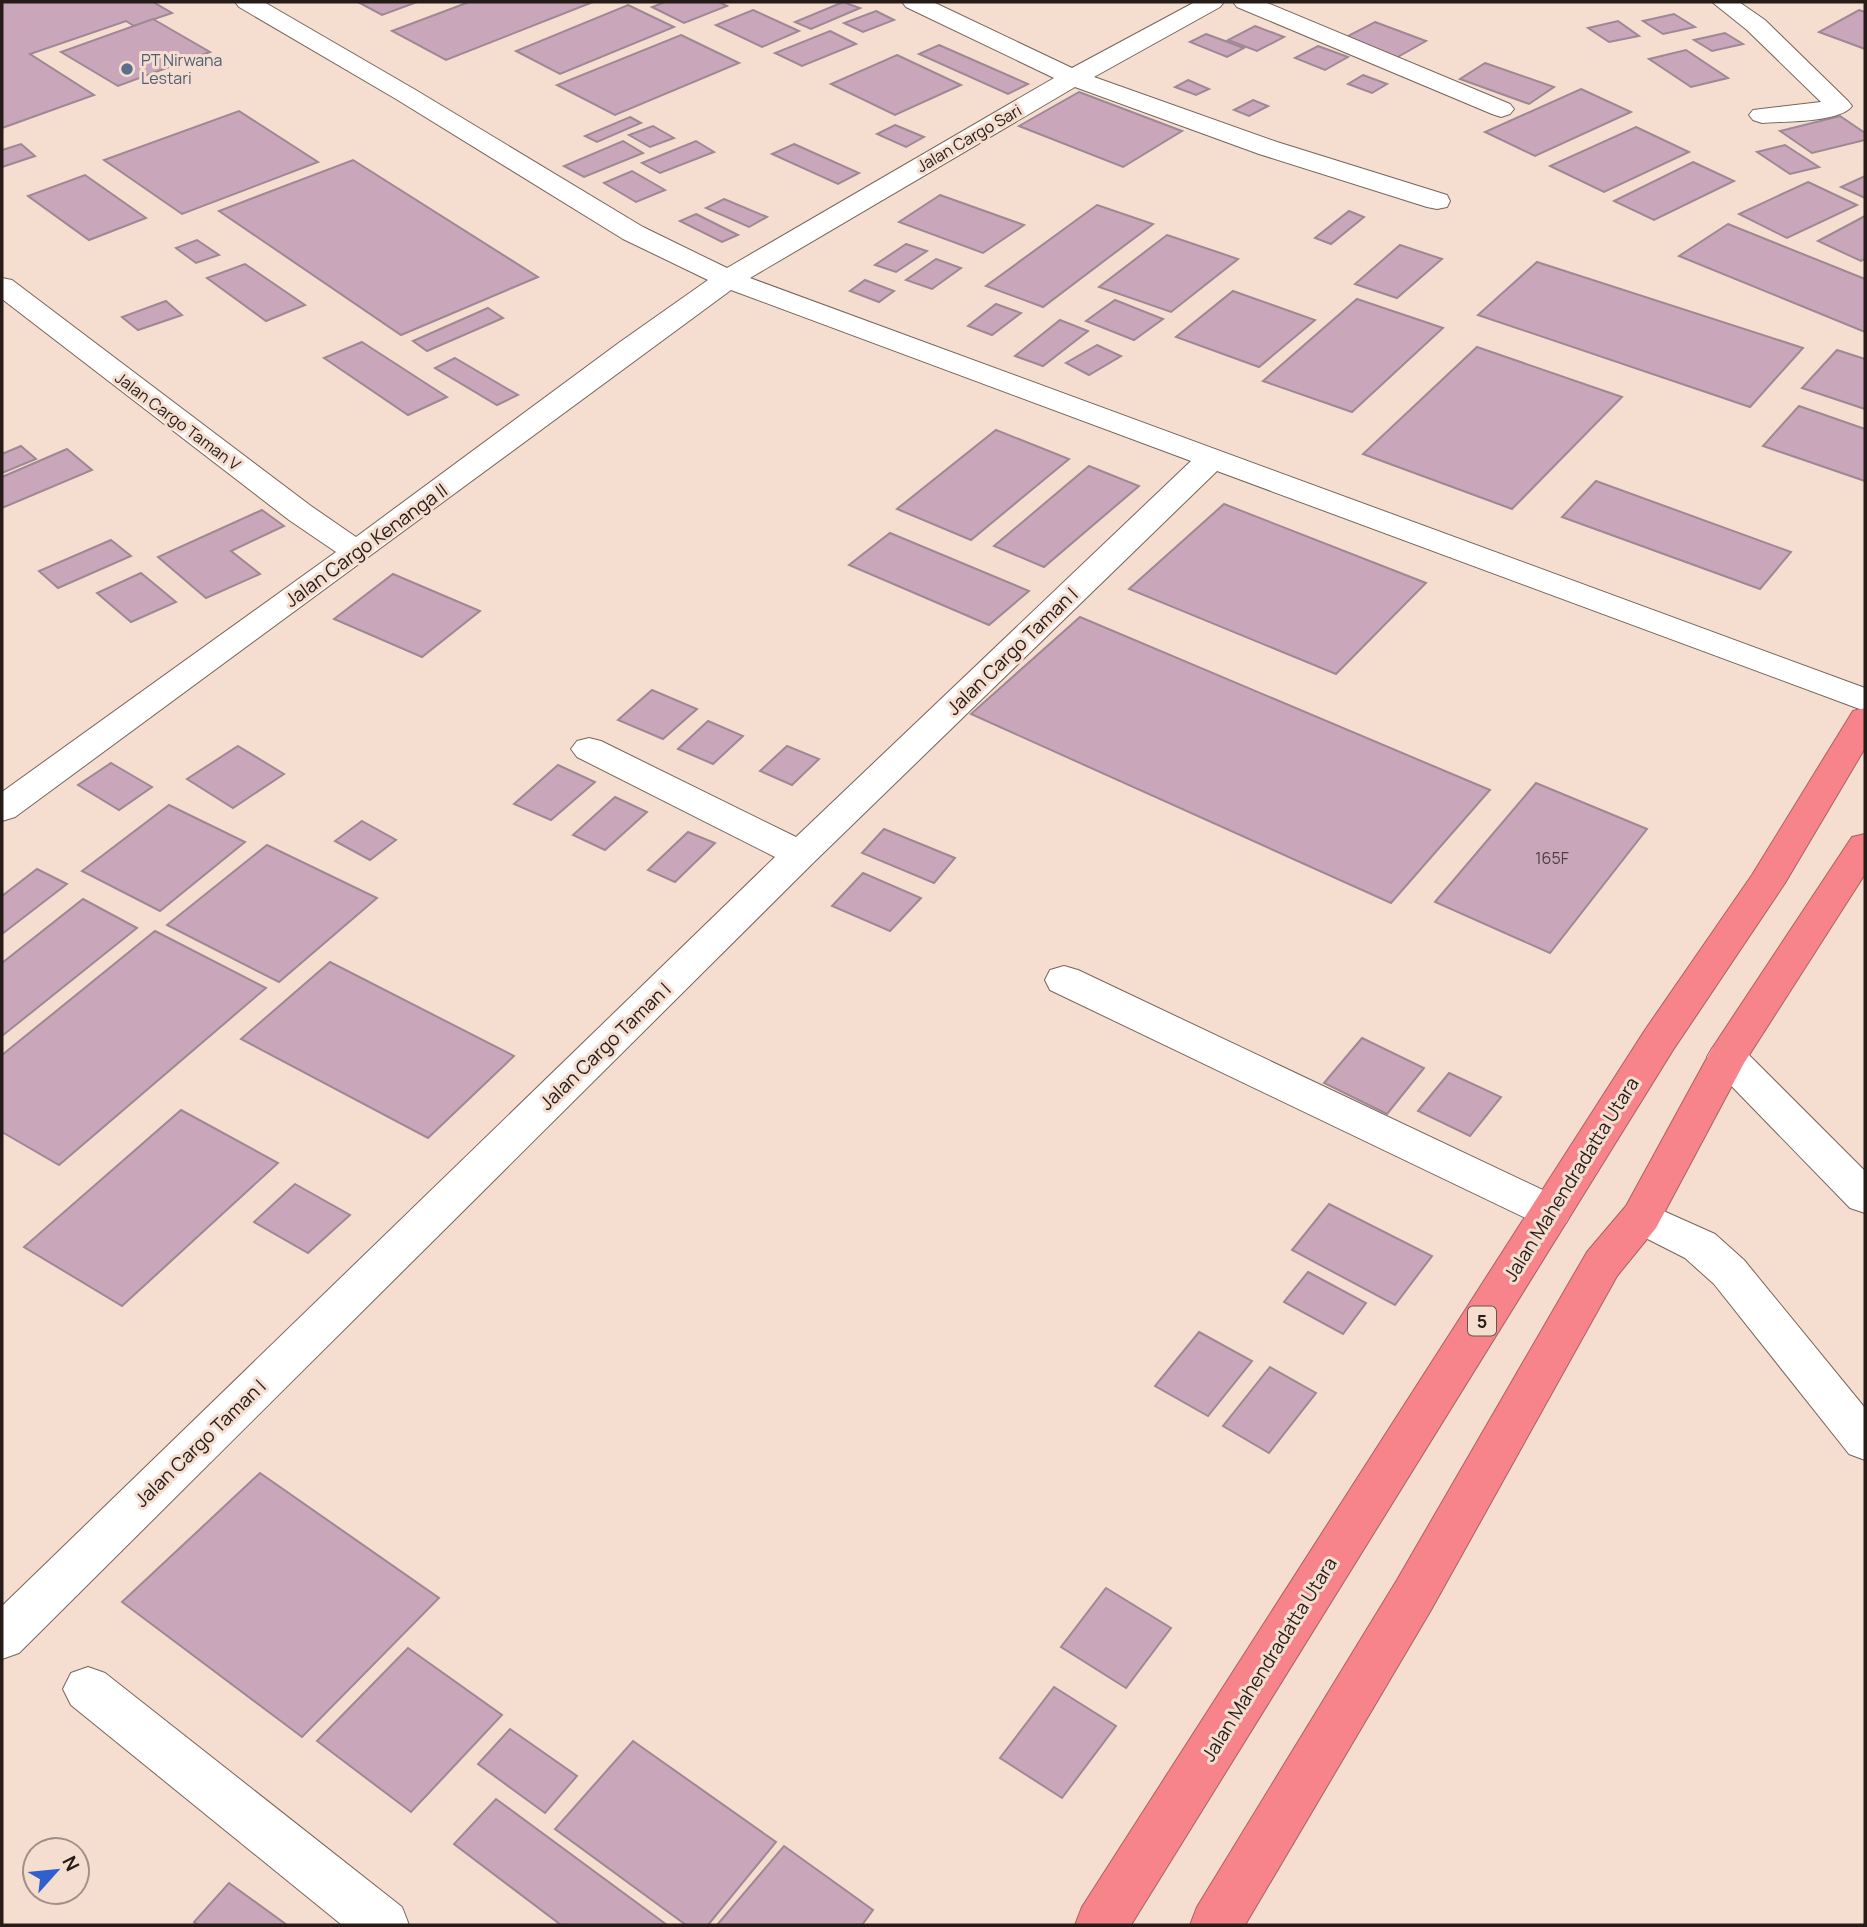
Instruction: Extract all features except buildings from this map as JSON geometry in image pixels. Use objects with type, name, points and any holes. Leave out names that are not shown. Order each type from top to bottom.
[{"type":"highway","name":"Jalan Mahendradatta Utara","points":[[1101,1925],[1659,1040],[1766,883],[1865,719]]},
{"type":"highway","points":[[1216,1925],[1414,1595],[1602,1264],[1641,1217],[1727,1057],[1865,847]]},
{"type":"street","points":[[247,2],[405,94],[633,233],[728,279],[1865,700]]},
{"type":"street","points":[[915,2],[1073,78],[1268,148],[1437,201]]},
{"type":"street","name":"Jalan Cargo Sari","points":[[728,279],[1073,78],[1212,2]]},
{"type":"street","points":[[1245,2],[1501,109]]},
{"type":"street","points":[[1724,2],[1756,25],[1839,106],[1834,109],[1762,115]]},
{"type":"street","name":"Jalan Cargo Kenanga II","points":[[2,809],[728,279]]},
{"type":"street","name":"Jalan Cargo Taman V","points":[[2,286],[300,513],[357,552]]},
{"type":"street","name":"Jalan Cargo Taman I","points":[[2,1638],[800,854],[1212,458]]},
{"type":"street","points":[[589,749],[800,854]]},
{"type":"street","points":[[1063,980],[1551,1212]]},
{"type":"street","points":[[1727,1057],[1865,1198]]},
{"type":"street","points":[[1641,1217],[1700,1246],[1729,1272],[1865,1441]]},
{"type":"street","points":[[88,1689],[383,1925]]},
{"type":"place","name":"PT Nirwana Lestari","points":[[127,69]]}]
